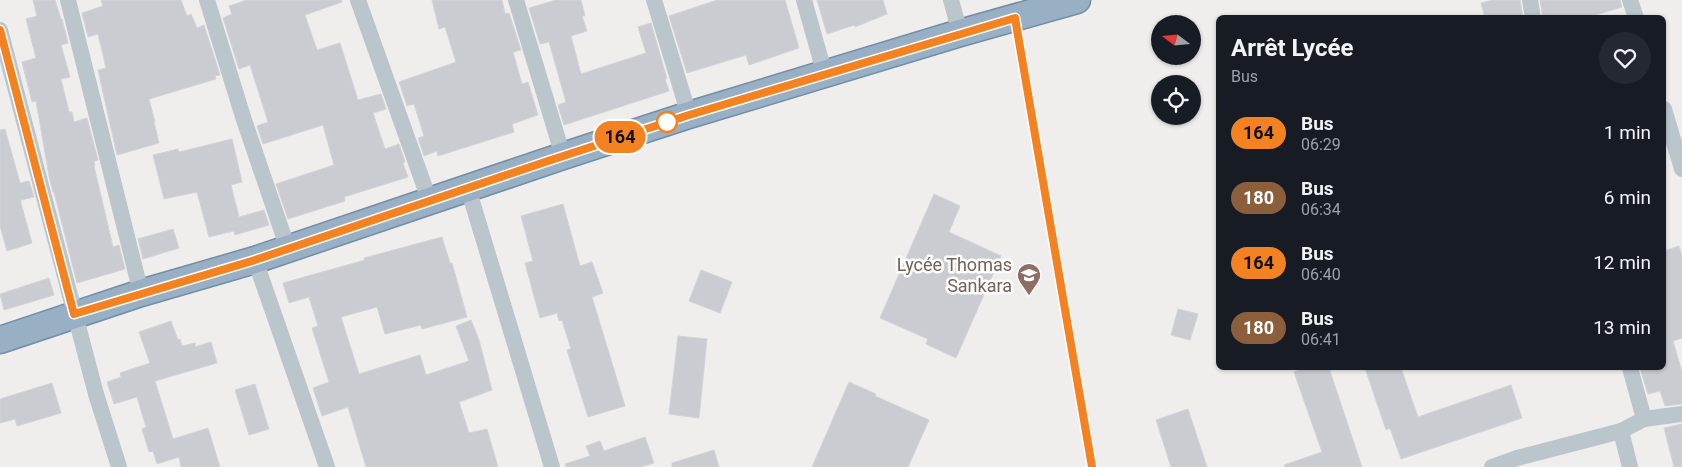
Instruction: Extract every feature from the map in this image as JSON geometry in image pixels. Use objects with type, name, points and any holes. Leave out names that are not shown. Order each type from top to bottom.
[{"type":"highway","points":[[0,340],[74,314],[255,260],[689,115],[960,33],[1077,0]]},
{"type":"street","points":[[68,0],[141,293]]},
{"type":"street","points":[[207,0],[244,120],[288,249]]},
{"type":"street","points":[[358,0],[430,202]]},
{"type":"street","points":[[516,0],[563,156]]},
{"type":"street","points":[[654,0],[689,115]]},
{"type":"street","points":[[804,0],[825,75]]},
{"type":"street","points":[[951,0],[960,33]]},
{"type":"street","points":[[1530,0],[1532,15]]},
{"type":"street","points":[[1630,0],[1635,15]]},
{"type":"street","points":[[0,30],[74,314],[119,467]]},
{"type":"street","points":[[1666,116],[1682,169]]},
{"type":"street","points":[[468,188],[552,467]]},
{"type":"street","points":[[255,260],[327,467]]},
{"type":"street","points":[[1631,370],[1644,418]]},
{"type":"street","points":[[1492,467],[1517,458],[1621,431],[1644,418],[1682,414]]},
{"type":"street","points":[[1621,431],[1630,467]]},
{"type":"lane","points":[[1015,18],[1092,467]]},
{"type":"building","points":[[33,0],[55,0],[62,19],[68,43],[61,45],[70,77],[61,79],[69,112],[72,112],[74,122],[87,118],[98,160],[94,161],[94,166],[113,247],[119,245],[125,269],[77,283],[49,176],[36,101],[32,102],[22,62],[36,58],[26,19],[37,16]]},
{"type":"building","points":[[101,0],[181,0],[187,16],[191,14],[197,28],[204,25],[220,75],[215,76],[216,79],[149,99],[159,143],[117,155],[98,70],[106,68],[98,34],[88,37],[82,13],[103,6]]},
{"type":"building","points":[[247,0],[341,0],[342,2],[305,15],[317,50],[340,43],[358,100],[381,94],[386,109],[373,113],[385,149],[399,144],[408,177],[344,197],[345,201],[288,219],[276,184],[334,165],[323,125],[263,144],[257,126],[268,122],[250,65],[239,69],[223,18],[232,14],[229,6]]},
{"type":"building","points":[[432,0],[502,0],[505,14],[509,13],[521,50],[513,52],[522,84],[528,82],[538,115],[512,124],[514,132],[438,156],[437,151],[424,156],[418,138],[424,136],[414,104],[407,106],[399,82],[456,62],[445,27],[439,29]]},
{"type":"building","points":[[556,0],[581,0],[585,16],[582,16],[587,31],[571,36],[581,74],[646,53],[638,27],[651,23],[669,91],[564,125],[558,105],[566,102],[549,42],[540,44],[529,8]]},
{"type":"building","points":[[717,0],[785,0],[799,48],[749,65],[746,55],[687,73],[669,16]]},
{"type":"building","points":[[817,0],[883,0],[887,14],[855,27],[854,25],[827,34]]},
{"type":"building","points":[[1493,0],[1520,0],[1522,15],[1484,15],[1481,3]]},
{"type":"building","points":[[1540,0],[1620,0],[1622,7],[1596,15],[1542,15]]},
{"type":"building","points":[[5,129],[20,183],[29,181],[34,197],[21,200],[32,243],[7,251],[0,226],[0,130]]},
{"type":"building","points":[[232,139],[242,182],[231,185],[239,217],[264,210],[269,225],[235,235],[234,231],[209,237],[197,192],[164,199],[153,155],[178,149],[179,152]]},
{"type":"building","points":[[934,194],[960,206],[949,232],[1001,256],[956,358],[926,344],[928,339],[880,318]]},
{"type":"building","points":[[563,204],[580,266],[592,262],[603,293],[592,297],[625,406],[588,417],[567,350],[571,349],[562,320],[559,321],[557,313],[540,318],[525,263],[533,261],[521,216]]},
{"type":"building","points":[[173,229],[179,248],[143,259],[138,239]]},
{"type":"building","points":[[442,237],[450,263],[452,263],[467,317],[422,329],[421,325],[385,334],[377,307],[341,317],[359,374],[420,355],[426,375],[469,361],[456,326],[471,320],[479,340],[492,390],[459,402],[469,433],[487,429],[498,467],[366,467],[348,407],[322,416],[313,388],[329,382],[312,328],[318,326],[309,297],[289,303],[283,283],[365,260],[364,258]]},
{"type":"building","points":[[1679,246],[1682,255],[1682,338],[1673,341],[1682,372],[1682,404],[1665,406],[1660,391],[1648,394],[1641,370],[1666,370],[1666,250]]},
{"type":"building","points":[[701,270],[732,282],[720,313],[689,301]]},
{"type":"building","points":[[49,278],[54,295],[4,310],[0,294]]},
{"type":"building","points":[[1178,309],[1198,314],[1190,340],[1171,335]]},
{"type":"building","points":[[171,321],[182,346],[195,343],[195,347],[211,342],[217,363],[155,381],[173,439],[208,428],[220,467],[181,467],[179,457],[157,464],[153,451],[149,452],[142,429],[146,427],[137,397],[114,404],[107,382],[121,377],[120,373],[150,363],[139,332]]},
{"type":"building","points":[[678,336],[707,339],[699,418],[669,414]]},
{"type":"building","points":[[1300,370],[1330,370],[1362,467],[1285,467],[1284,465],[1322,452],[1294,372]]},
{"type":"building","points":[[1366,370],[1402,370],[1418,417],[1511,385],[1522,418],[1401,459],[1390,428],[1386,430]]},
{"type":"building","points":[[849,382],[929,420],[908,467],[812,467]]},
{"type":"building","points":[[52,383],[61,413],[17,426],[15,419],[0,423],[0,399]]},
{"type":"building","points":[[255,384],[269,429],[249,435],[235,390]]},
{"type":"building","points":[[1188,409],[1207,467],[1171,467],[1156,420]]},
{"type":"building","points":[[1682,424],[1682,467],[1674,467],[1664,428]]},
{"type":"building","points":[[645,437],[654,463],[641,467],[566,467],[565,464],[590,456],[586,446],[600,441],[604,451]]},
{"type":"building","points":[[714,450],[719,467],[672,467],[672,463]]},
{"type":"bus line","name":"164","points":[[0,30],[74,314],[255,260],[689,115],[1015,18],[1092,467]]},
{"type":"place","name":"Lycée Thomas Sankara","points":[[1029,296]]}]
